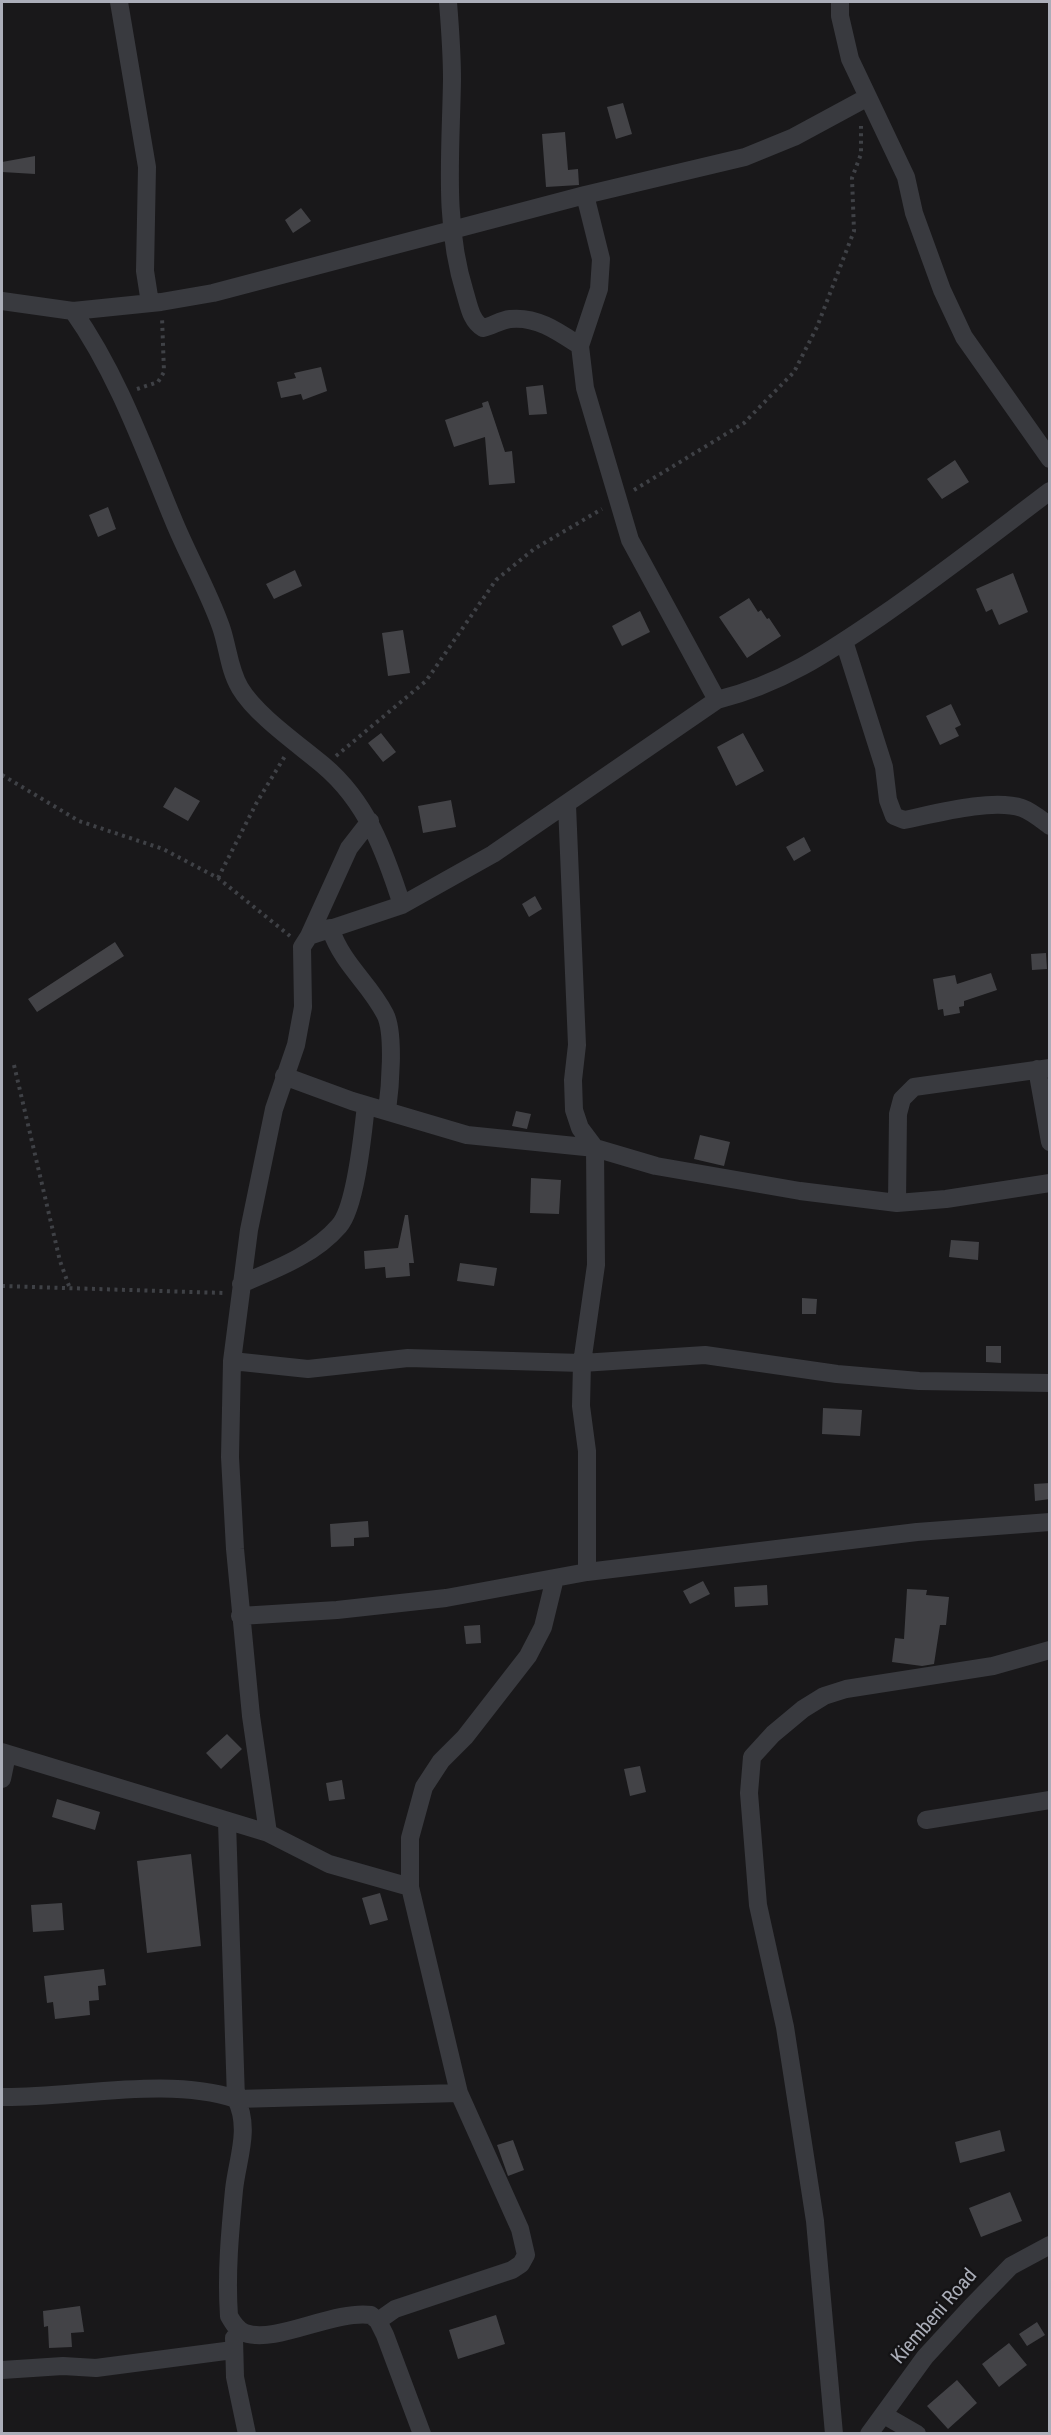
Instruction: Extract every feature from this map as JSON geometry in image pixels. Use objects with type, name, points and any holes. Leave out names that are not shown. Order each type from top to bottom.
[{"type":"street","points":[[119,2],[147,167],[145,271],[156,303]]},
{"type":"street","points":[[448,2],[452,78],[448,171],[451,229],[458,272],[476,324],[483,328],[508,319],[531,319],[559,332],[580,346]]},
{"type":"street","points":[[840,2],[840,16],[850,59],[903,167],[914,213],[942,290],[964,337],[1050,459]]},
{"type":"street","points":[[2,301],[73,311],[156,303],[213,293],[451,229],[745,157],[794,136],[868,97]]},
{"type":"street","points":[[585,195],[601,258],[599,289],[580,346],[585,388],[630,540],[717,700]]},
{"type":"street","points":[[73,311],[103,359],[221,627],[233,674],[240,689],[293,743],[324,766],[370,820],[381,843],[402,905]]},
{"type":"street","points":[[306,942],[330,928],[402,905],[493,854],[567,805],[658,738],[717,700],[753,691],[792,673],[930,583],[1050,491]]},
{"type":"street","points":[[844,641],[884,767],[888,800],[894,816],[904,820],[983,806],[1010,806],[1023,808],[1050,825]]},
{"type":"street","points":[[567,805],[577,1045],[573,1080],[574,1110],[580,1128],[595,1149],[596,1265],[582,1363],[581,1406],[587,1451],[587,1572]]},
{"type":"street","points":[[268,1833],[251,1716],[240,1616],[230,1457],[232,1361],[240,1288],[261,1166],[284,1076],[296,1045],[303,1007],[306,942],[349,848],[370,820]]},
{"type":"street","points":[[330,928],[339,951],[386,1016],[391,1083],[387,1111]]},
{"type":"street","points":[[897,1203],[898,1114],[902,1099],[914,1087],[1043,1068],[1050,1142]]},
{"type":"street","points":[[284,1076],[366,1105],[466,1135],[595,1149],[656,1166],[788,1189],[897,1203],[946,1199],[1050,1183]]},
{"type":"street","points":[[240,1288],[318,1246],[341,1224],[354,1184],[366,1105]]},
{"type":"street","points":[[232,1361],[308,1369],[408,1358],[582,1363],[705,1355],[837,1374],[919,1381],[1050,1383]]},
{"type":"street","points":[[240,1616],[337,1610],[446,1598],[587,1572],[917,1532],[1050,1522]]},
{"type":"street","points":[[378,2321],[395,2309],[512,2270],[521,2264],[526,2255],[520,2229],[459,2093],[410,1887],[410,1839],[424,1787],[441,1761],[465,1737],[528,1656],[543,1627],[555,1578]]},
{"type":"street","points":[[834,2433],[815,2221],[785,2027],[758,1905],[749,1793],[752,1757],[773,1734],[803,1709],[824,1696],[846,1689],[993,1666],[1050,1650]]},
{"type":"street","points":[[2,1779],[4,1754],[268,1833],[329,1864],[410,1887]]},
{"type":"street","points":[[926,1820],[1050,1800]]},
{"type":"street","points":[[227,1822],[236,2100],[243,2121],[243,2138],[236,2170],[228,2297],[229,2316],[235,2327],[245,2333],[264,2334],[359,2313],[371,2314],[378,2321],[422,2433]]},
{"type":"street","points":[[2,2097],[132,2091],[194,2091],[218,2093],[236,2100],[459,2093]]},
{"type":"street","name":"Kiembeni Road","points":[[868,2433],[884,2415],[925,2357],[970,2308],[1011,2266],[1050,2246]]},
{"type":"street","points":[[235,2327],[233,2350],[236,2377],[247,2433]]},
{"type":"street","points":[[2,2370],[63,2366],[96,2368],[233,2350]]},
{"type":"street","points":[[884,2415],[917,2433]]},
{"type":"path","points":[[324,766],[426,681],[496,580],[534,549],[744,423],[794,372],[817,327],[854,231],[852,178],[861,154],[859,115]]},
{"type":"path","points":[[119,396],[158,382],[164,372],[156,303]]},
{"type":"path","points":[[218,878],[257,802],[293,743]]},
{"type":"path","points":[[2,775],[79,821],[163,849],[218,878],[306,942]]},
{"type":"path","points":[[14,1065],[60,1261],[69,1286]]},
{"type":"path","points":[[2,1286],[69,1286],[186,1294],[240,1288]]},
{"type":"building","points":[[623,103],[632,134],[616,139],[607,107]]},
{"type":"building","points":[[565,132],[568,170],[578,169],[579,185],[546,187],[542,134]]},
{"type":"building","points":[[35,156],[35,174],[2,172],[2,162]]},
{"type":"building","points":[[301,208],[311,221],[293,233],[285,220]]},
{"type":"building","points":[[321,367],[327,391],[303,400],[301,394],[281,398],[277,382],[296,378],[294,373]]},
{"type":"building","points":[[543,385],[547,414],[529,415],[526,387]]},
{"type":"building","points":[[488,401],[505,452],[512,451],[515,483],[489,485],[485,437],[454,447],[445,420],[483,407],[482,403]]},
{"type":"building","points":[[955,460],[969,482],[942,499],[927,479]]},
{"type":"building","points":[[108,507],[116,529],[98,537],[89,515]]},
{"type":"building","points":[[295,570],[302,586],[274,599],[266,584]]},
{"type":"building","points":[[1013,573],[1028,612],[999,625],[992,609],[986,612],[976,589]]},
{"type":"building","points":[[749,598],[758,612],[761,610],[767,619],[769,618],[781,636],[747,658],[719,617]]},
{"type":"building","points":[[640,611],[650,632],[622,646],[612,626]]},
{"type":"building","points":[[403,630],[410,673],[388,676],[382,633]]},
{"type":"building","points":[[951,704],[961,725],[955,728],[959,736],[940,745],[926,716]]},
{"type":"building","points":[[381,733],[396,752],[383,762],[368,743]]},
{"type":"building","points":[[743,733],[764,771],[736,786],[717,747]]},
{"type":"building","points":[[175,787],[200,801],[188,821],[163,807]]},
{"type":"building","points":[[451,800],[456,827],[423,833],[418,806]]},
{"type":"building","points":[[804,837],[811,851],[794,861],[786,847]]},
{"type":"building","points":[[535,896],[542,909],[529,917],[522,904]]},
{"type":"building","points":[[115,942],[124,956],[37,1012],[28,999]]},
{"type":"building","points":[[1046,953],[1047,969],[1032,970],[1031,954]]},
{"type":"building","points":[[991,973],[997,990],[964,1001],[964,1006],[959,1007],[960,1013],[944,1016],[943,1009],[938,1010],[933,979],[955,975],[957,984]]},
{"type":"building","points":[[516,1111],[531,1114],[527,1129],[512,1126]]},
{"type":"building","points":[[700,1135],[730,1142],[724,1166],[694,1159]]},
{"type":"building","points":[[531,1178],[561,1180],[559,1214],[530,1213]]},
{"type":"building","points":[[405,1215],[408,1215],[414,1263],[409,1263],[410,1276],[386,1278],[385,1267],[365,1269],[364,1251],[398,1248]]},
{"type":"building","points":[[951,1240],[979,1242],[978,1260],[949,1257]]},
{"type":"building","points":[[460,1263],[497,1268],[494,1286],[457,1281]]},
{"type":"building","points":[[802,1298],[817,1299],[816,1314],[802,1314]]},
{"type":"building","points":[[986,1346],[1001,1346],[1001,1363],[986,1362]]},
{"type":"building","points":[[823,1408],[862,1410],[860,1436],[822,1434]]},
{"type":"building","points":[[1050,1483],[1050,1499],[1035,1501],[1034,1484]]},
{"type":"building","points":[[368,1521],[369,1537],[354,1538],[354,1546],[331,1547],[330,1524]]},
{"type":"building","points":[[703,1581],[710,1594],[690,1604],[683,1591]]},
{"type":"building","points":[[767,1585],[768,1605],[735,1607],[734,1587]]},
{"type":"building","points":[[907,1589],[927,1590],[926,1595],[949,1597],[946,1625],[940,1625],[934,1664],[922,1666],[892,1662],[895,1638],[904,1639]]},
{"type":"building","points":[[480,1625],[481,1643],[466,1644],[464,1626]]},
{"type":"building","points":[[227,1734],[242,1749],[221,1769],[206,1753]]},
{"type":"building","points":[[640,1766],[646,1792],[630,1796],[624,1769]]},
{"type":"building","points":[[342,1780],[345,1799],[329,1801],[326,1783]]},
{"type":"building","points":[[57,1799],[100,1812],[95,1830],[52,1817]]},
{"type":"building","points":[[191,1854],[201,1946],[147,1953],[137,1861]]},
{"type":"building","points":[[380,1893],[388,1920],[370,1925],[362,1898]]},
{"type":"building","points":[[62,1903],[64,1930],[33,1932],[31,1905]]},
{"type":"building","points":[[104,1969],[106,1985],[98,1986],[99,2000],[89,2001],[90,2015],[55,2019],[53,2002],[47,2003],[44,1976]]},
{"type":"building","points":[[1000,2130],[1005,2151],[960,2163],[955,2142]]},
{"type":"building","points":[[513,2140],[524,2170],[508,2176],[497,2145]]},
{"type":"building","points":[[1010,2192],[1022,2221],[981,2237],[969,2208]]},
{"type":"building","points":[[80,2306],[84,2332],[71,2333],[72,2347],[49,2348],[48,2326],[44,2327],[43,2311]]},
{"type":"building","points":[[496,2315],[505,2344],[458,2359],[449,2330]]},
{"type":"building","points":[[1037,2322],[1045,2335],[1027,2346],[1019,2334]]},
{"type":"building","points":[[1009,2343],[1027,2365],[999,2387],[982,2364]]},
{"type":"building","points":[[957,2380],[977,2403],[948,2429],[927,2406]]}]
